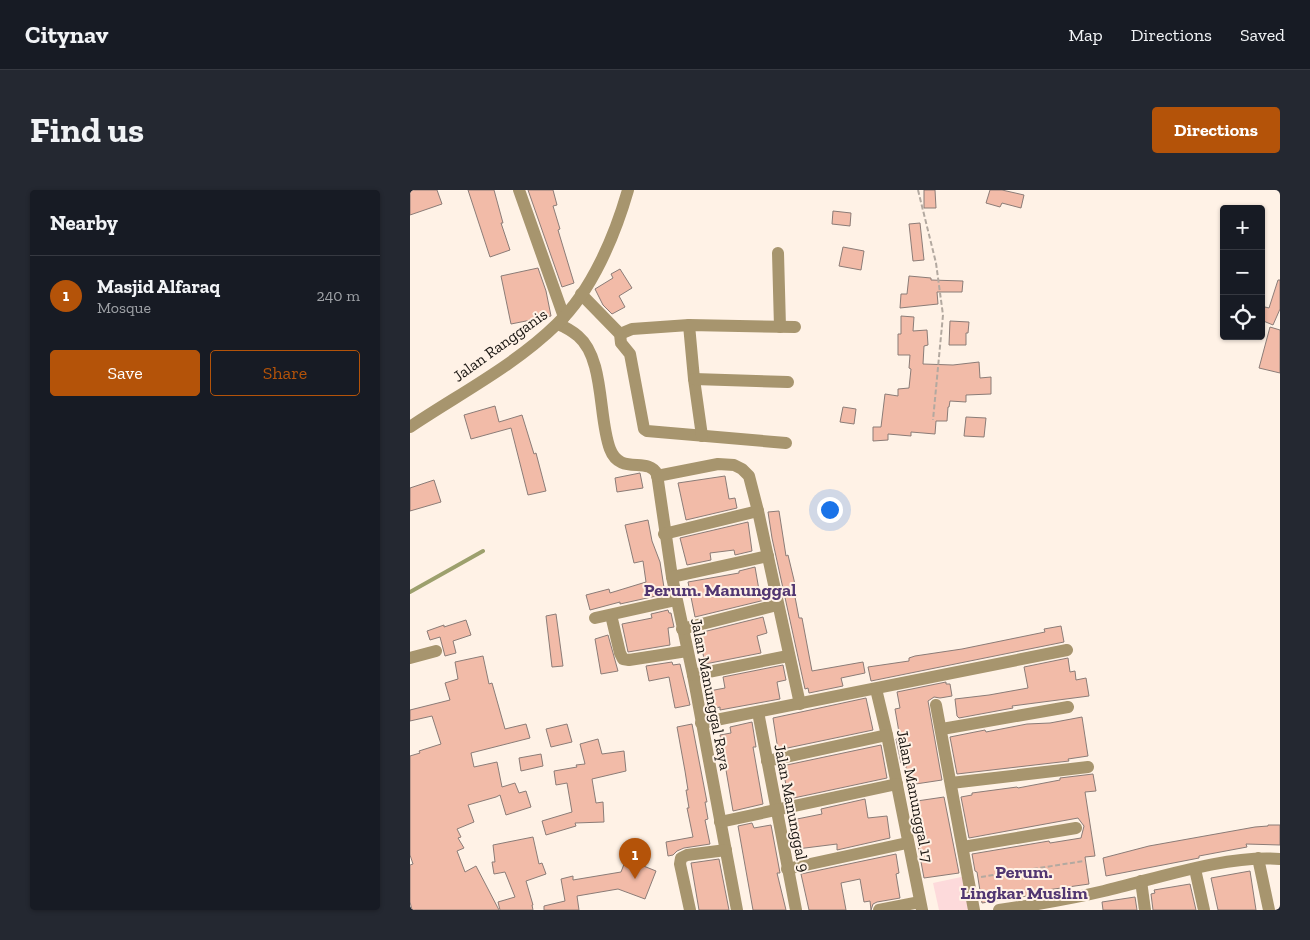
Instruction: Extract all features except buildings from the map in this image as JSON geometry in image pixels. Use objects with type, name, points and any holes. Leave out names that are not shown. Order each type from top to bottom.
[{"type":"street","points":[[519,190],[561,320],[579,336],[590,354],[598,379],[611,452],[622,463],[633,466],[649,466],[654,469],[657,476],[718,464],[734,465],[742,469],[749,476],[800,704]]},
{"type":"street","name":"Jalan Rangganis","points":[[410,427],[496,372],[542,338],[561,320],[581,294],[608,245],[628,190]]},
{"type":"street","points":[[778,252],[780,327]]},
{"type":"street","points":[[581,294],[620,334],[621,344],[630,354],[644,429],[647,431],[786,443]]},
{"type":"street","points":[[620,334],[632,330],[689,324],[795,327]]},
{"type":"street","points":[[689,324],[702,436]]},
{"type":"street","points":[[694,379],[788,382]]},
{"type":"street","name":"Jalan Manunggal Raya","points":[[657,476],[664,534],[676,600],[693,675],[737,910]]},
{"type":"street","points":[[664,534],[758,511]]},
{"type":"street","points":[[672,577],[768,556]]},
{"type":"street","points":[[594,618],[676,600]]},
{"type":"street","points":[[682,629],[777,605]]},
{"type":"street","points":[[611,615],[623,659],[630,660],[687,651]]},
{"type":"street","points":[[701,723],[1068,650]]},
{"type":"street","points":[[410,658],[436,651]]},
{"type":"street","points":[[693,675],[788,656]]},
{"type":"street","name":"Jalan Manunggal 17","points":[[876,689],[921,906]]},
{"type":"street","points":[[936,706],[942,729],[974,910]]},
{"type":"street","points":[[942,729],[1068,707]]},
{"type":"street","name":"Jalan Manunggal 9","points":[[758,712],[796,910]]},
{"type":"street","points":[[767,761],[887,735]]},
{"type":"street","points":[[951,783],[1088,767]]},
{"type":"street","points":[[720,822],[897,784]]},
{"type":"street","points":[[963,846],[1076,828]]},
{"type":"street","points":[[787,869],[907,842]]},
{"type":"street","points":[[690,910],[680,864],[682,858],[687,855],[726,850]]},
{"type":"street","points":[[999,910],[1026,908],[1195,869],[1258,858],[1280,858]]},
{"type":"street","points":[[1258,858],[1269,910]]},
{"type":"street","points":[[1195,869],[1204,910]]},
{"type":"street","points":[[1140,881],[1146,910]]},
{"type":"street","points":[[879,910],[921,906]]},
{"type":"path","points":[[918,190],[936,263],[943,315],[932,420]]},
{"type":"path","points":[[969,879],[1084,861]]},
{"type":"shaded area","points":[[966,876],[972,908],[966,910],[939,910],[933,883]]},
{"type":"waterway","points":[[410,592],[483,551]]},
{"type":"place","name":"Masjid Alfaraq","points":[[635,879]]},
{"type":"district","name":"Perum. Manunggal","points":[[720,590]]},
{"type":"district","name":"Perum. Lingkar Muslim","points":[[1024,882]]}]
